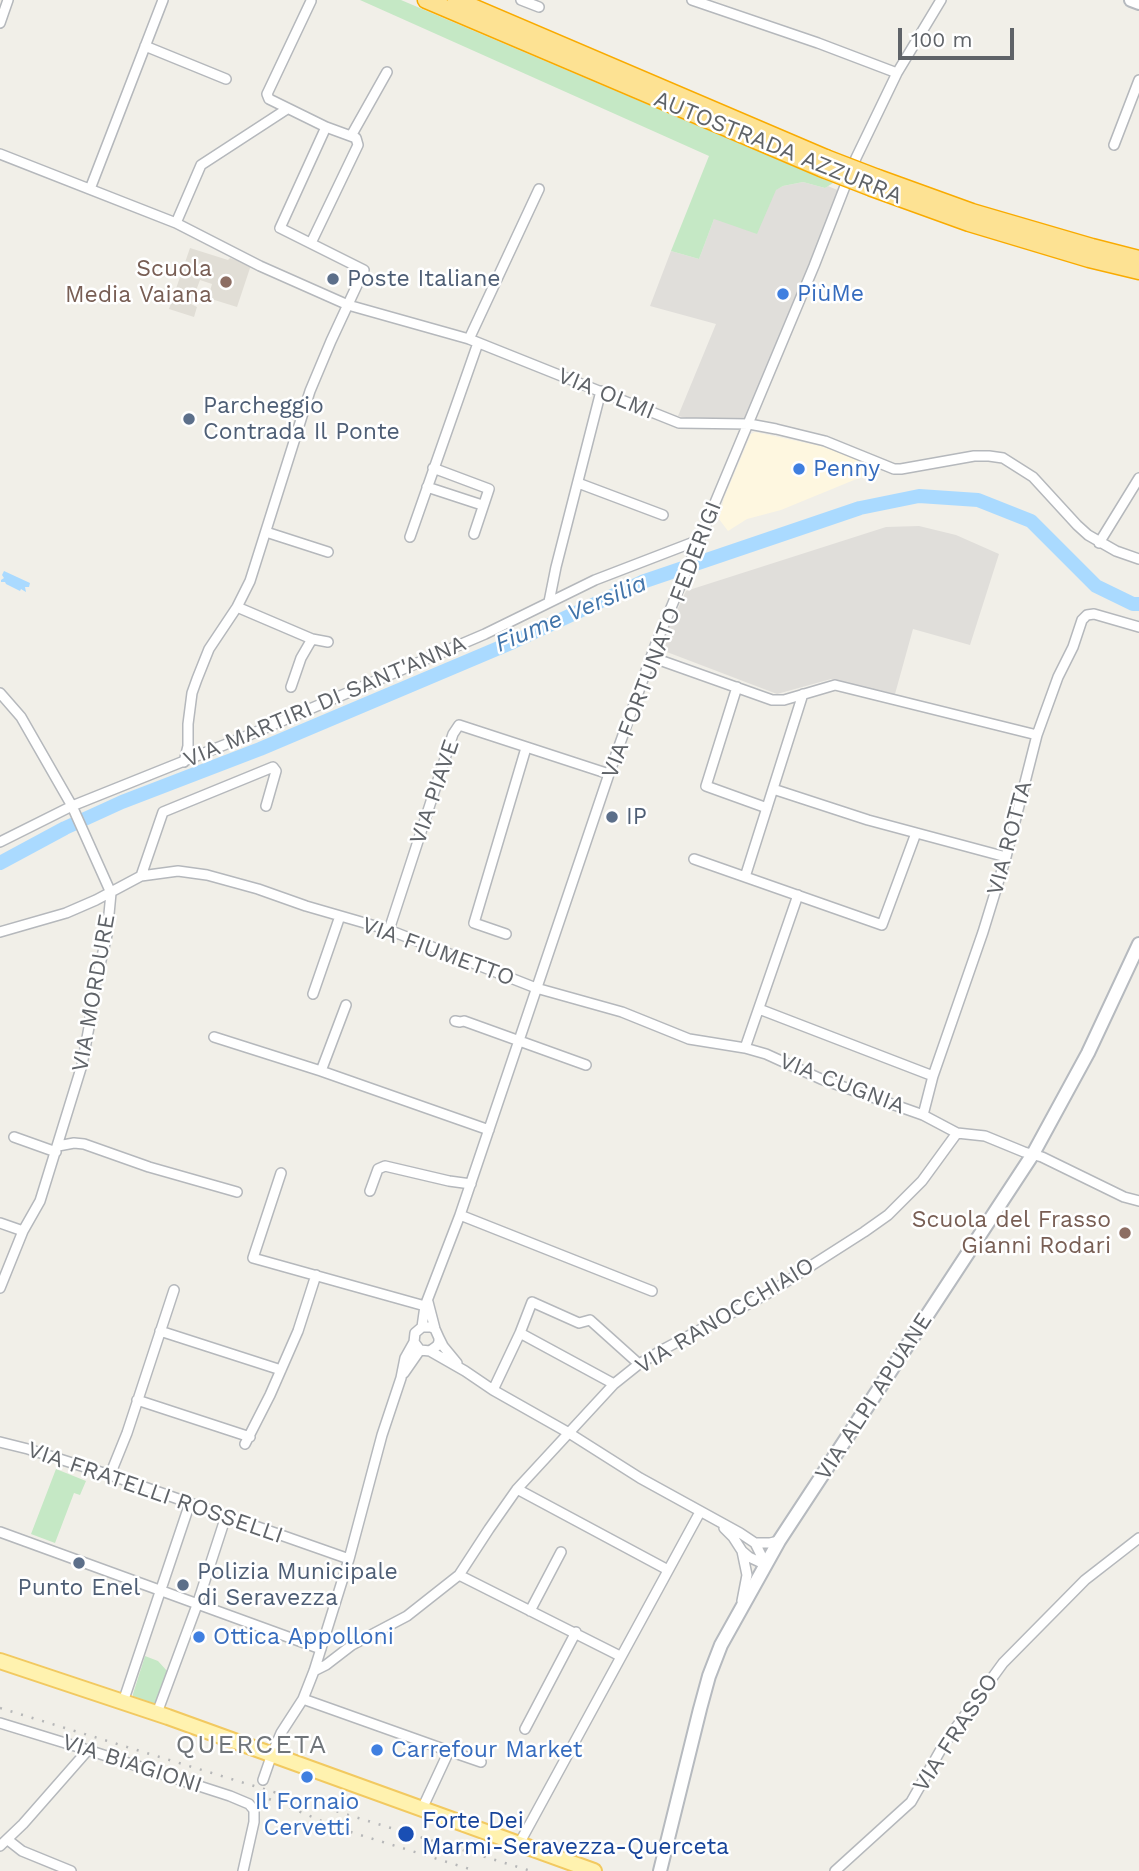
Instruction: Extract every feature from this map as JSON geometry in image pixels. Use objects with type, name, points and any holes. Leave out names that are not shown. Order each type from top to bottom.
[{"type":"highway","name":"AUTOSTRADA AZZURRA","points":[[426,0],[969,223],[1139,271]]},
{"type":"highway","name":"AUTOSTRADA AZZURRA","points":[[456,0],[825,164]]},
{"type":"highway","name":"AUTOSTRADA AZZURRA","points":[[875,183],[1139,259]]},
{"type":"main road","points":[[1131,0],[1139,3]]},
{"type":"main road","name":"VIA ALPI APUANE","points":[[660,1871],[699,1709],[721,1645],[779,1541],[1033,1154],[1088,1053],[1139,944]]},
{"type":"main road","points":[[0,1661],[157,1713],[594,1871]]},
{"type":"street","points":[[0,23],[8,0]]},
{"type":"street","points":[[90,189],[163,0]]},
{"type":"street","points":[[521,0],[539,7]]},
{"type":"street","points":[[692,0],[897,73]]},
{"type":"street","name":"VIA FORTUNATO FEDERIGI","points":[[422,1327],[427,1303],[471,1184],[651,657],[810,277],[856,158],[897,73],[941,0]]},
{"type":"street","points":[[311,1],[267,94],[269,99],[287,109],[356,138],[358,145],[312,243]]},
{"type":"street","points":[[145,46],[226,79]]},
{"type":"street","points":[[351,136],[387,72]]},
{"type":"street","points":[[1114,145],[1139,80]]},
{"type":"street","points":[[176,223],[201,165],[287,109]]},
{"type":"street","points":[[184,762],[188,746],[192,693],[197,679],[209,649],[237,607],[250,581],[310,391],[364,270],[280,228],[326,127]]},
{"type":"street","name":"VIA OLMI","points":[[0,154],[176,223],[260,266],[348,305],[473,341],[679,423],[749,425],[825,441],[901,470],[974,456],[1003,458],[1033,477],[1077,525],[1099,543],[1139,559]]},
{"type":"street","points":[[410,537],[473,341],[539,189]]},
{"type":"street","points":[[549,602],[601,391]]},
{"type":"street","points":[[433,468],[489,489],[474,534]]},
{"type":"street","points":[[1099,543],[1139,478]]},
{"type":"street","points":[[578,483],[663,515]]},
{"type":"street","points":[[427,487],[482,505]]},
{"type":"street","points":[[266,533],[328,552]]},
{"type":"street","name":"VIA MARTIRI DI SANT'ANNA","points":[[0,842],[73,807],[485,634],[595,580],[699,540]]},
{"type":"street","points":[[237,607],[312,639],[328,642]]},
{"type":"street","name":"VIA ROTTA","points":[[923,1115],[933,1076],[984,932],[1037,735],[1082,620],[1087,615],[1094,614],[1139,627]]},
{"type":"street","points":[[291,687],[301,658],[312,639]]},
{"type":"street","points":[[651,657],[772,700],[784,700],[835,685],[1037,735]]},
{"type":"street","points":[[737,687],[706,786],[767,807]]},
{"type":"street","points":[[0,693],[21,718],[73,807]]},
{"type":"street","points":[[745,877],[803,694]]},
{"type":"street","name":"VIA PIAVE","points":[[389,930],[453,734],[459,725],[609,774]]},
{"type":"street","points":[[506,934],[474,923],[526,748]]},
{"type":"street","points":[[141,876],[163,812],[273,767],[276,771],[266,806]]},
{"type":"street","points":[[773,789],[868,820],[1006,857]]},
{"type":"street","name":"VIA MORDURE","points":[[0,1288],[23,1231],[40,1201],[57,1149],[82,1065],[92,999],[107,936],[111,893],[73,807]]},
{"type":"street","points":[[694,859],[882,925],[916,833]]},
{"type":"street","name":"VIA FIUMETTO","points":[[0,932],[66,913],[141,876],[178,872],[207,876],[258,889],[389,930],[536,988]]},
{"type":"street","points":[[745,1048],[798,895]]},
{"type":"street","name":"VIA FIUMETTO","points":[[313,994],[340,916]]},
{"type":"street","name":"VIA CUGNIA","points":[[536,988],[622,1012],[689,1039],[766,1054],[821,1079],[923,1115],[957,1133],[985,1136],[1033,1154],[1124,1197],[1139,1201]]},
{"type":"street","points":[[321,1071],[346,1005]]},
{"type":"street","points":[[759,1009],[933,1076]]},
{"type":"street","points":[[455,1021],[464,1021],[586,1065]]},
{"type":"street","points":[[214,1037],[489,1130]]},
{"type":"street","name":"VIA RANOCCHIAIO","points":[[314,1671],[352,1645],[407,1616],[459,1575],[517,1489],[614,1384],[639,1364],[767,1294],[880,1221],[922,1181],[957,1133]]},
{"type":"street","points":[[14,1137],[57,1149],[74,1143],[84,1144],[149,1167],[237,1192]]},
{"type":"street","points":[[370,1191],[378,1169],[385,1166],[471,1184]]},
{"type":"street","points":[[281,1173],[253,1258],[427,1303],[437,1334],[450,1356],[465,1371]]},
{"type":"street","points":[[460,1215],[652,1291]]},
{"type":"street","points":[[0,1223],[23,1231]]},
{"type":"street","points":[[137,1400],[248,1441],[281,1370],[308,1304],[316,1275]]},
{"type":"street","points":[[110,1475],[127,1433],[174,1290]]},
{"type":"street","points":[[493,1390],[532,1302],[579,1322],[590,1320],[639,1364]]},
{"type":"street","points":[[437,1334],[426,1326],[415,1334],[422,1348],[465,1371],[699,1512],[755,1543],[779,1541]]},
{"type":"street","points":[[160,1331],[281,1370]]},
{"type":"street","points":[[263,1780],[281,1733],[303,1699],[314,1671],[401,1378],[422,1348],[437,1346],[437,1334]]},
{"type":"street","points":[[520,1334],[614,1384]]},
{"type":"street","name":"VIA FRATELLI ROSSELLI","points":[[0,1442],[110,1475],[349,1559]]},
{"type":"street","points":[[517,1489],[668,1570]]},
{"type":"street","points":[[123,1702],[190,1503]]},
{"type":"street","points":[[519,1844],[699,1512]]},
{"type":"street","points":[[157,1713],[226,1516]]},
{"type":"street","points":[[718,1522],[742,1551],[766,1564]]},
{"type":"street","points":[[0,1532],[321,1649]]},
{"type":"street","name":"VIA FRASSO","points":[[835,1871],[911,1802],[944,1744],[1003,1663],[1085,1580],[1139,1538]]},
{"type":"street","points":[[755,1543],[766,1564]]},
{"type":"street","points":[[740,1611],[747,1576],[742,1551]]},
{"type":"street","points":[[530,1611],[561,1552]]},
{"type":"street","points":[[459,1575],[620,1656]]},
{"type":"street","points":[[525,1729],[576,1632]]},
{"type":"street","points":[[303,1699],[481,1762]]},
{"type":"street","name":"VIA BIAGIONI","points":[[0,1723],[88,1749],[249,1804],[254,1810],[254,1817],[243,1871]]},
{"type":"street","points":[[71,1871],[4,1843],[88,1749]]},
{"type":"street","points":[[422,1808],[449,1751]]},
{"type":"shaded area","points":[[803,182],[825,188],[828,186],[842,192],[744,421],[695,420],[678,416],[716,324],[650,306],[671,251],[699,259],[714,219],[783,186]]},
{"type":"shaded area","name":"Scuola Media Vaiana","points":[[190,248],[251,265],[237,307],[208,298],[212,284],[200,280],[191,304],[197,307],[194,317],[169,309]]},
{"type":"shaded area","points":[[755,432],[848,455],[878,473],[781,510],[747,519],[728,531],[719,519],[724,498],[751,434]]},
{"type":"shaded area","points":[[919,526],[956,535],[999,554],[970,645],[913,629],[895,694],[831,679],[777,694],[659,649],[686,591],[886,527]]},
{"type":"green space","points":[[360,0],[401,0],[833,183],[825,188],[803,182],[776,190],[757,234],[714,219],[699,259],[671,251],[709,156]]},
{"type":"green space","points":[[56,1469],[86,1481],[80,1495],[74,1493],[55,1543],[31,1534]]},
{"type":"green space","points":[[145,1656],[158,1661],[168,1672],[154,1704],[133,1698]]},
{"type":"water","points":[[4,571],[30,583],[29,587],[25,587],[26,592],[1,582]]},
{"type":"waterway","name":"Fiume Versilia","points":[[0,863],[65,828],[122,802],[260,749],[513,642],[642,582],[860,508],[919,496],[978,500],[1031,521],[1096,586],[1133,604],[1139,604]]},
{"type":"railway","points":[[0,1708],[531,1871]]},
{"type":"railway","points":[[269,1799],[341,1829],[476,1871]]},
{"type":"place","name":"Poste Italiane","points":[[333,279]]},
{"type":"place","name":"Scuola Media Vaiana","points":[[226,282]]},
{"type":"place","name":"PiùMe","points":[[783,294]]},
{"type":"place","name":"Parcheggio Contrada Il Ponte","points":[[189,419]]},
{"type":"place","name":"Penny","points":[[799,469]]},
{"type":"place","name":"IP","points":[[612,817]]},
{"type":"place","name":"Scuola del Frasso Gianni Rodari","points":[[1125,1233]]},
{"type":"place","name":"Punto Enel","points":[[79,1563]]},
{"type":"place","name":"Polizia Municipale di Seravezza","points":[[183,1585]]},
{"type":"place","name":"Ottica Appolloni","points":[[199,1637]]},
{"type":"place","name":"Carrefour Market","points":[[377,1750]]},
{"type":"place","name":"Il Fornaio Cervetti","points":[[307,1777]]},
{"type":"place","name":"Forte Dei Marmi-Seravezza-Querceta","points":[[406,1834]]},
{"type":"district","name":"QUERCETA","points":[[252,1745]]}]
